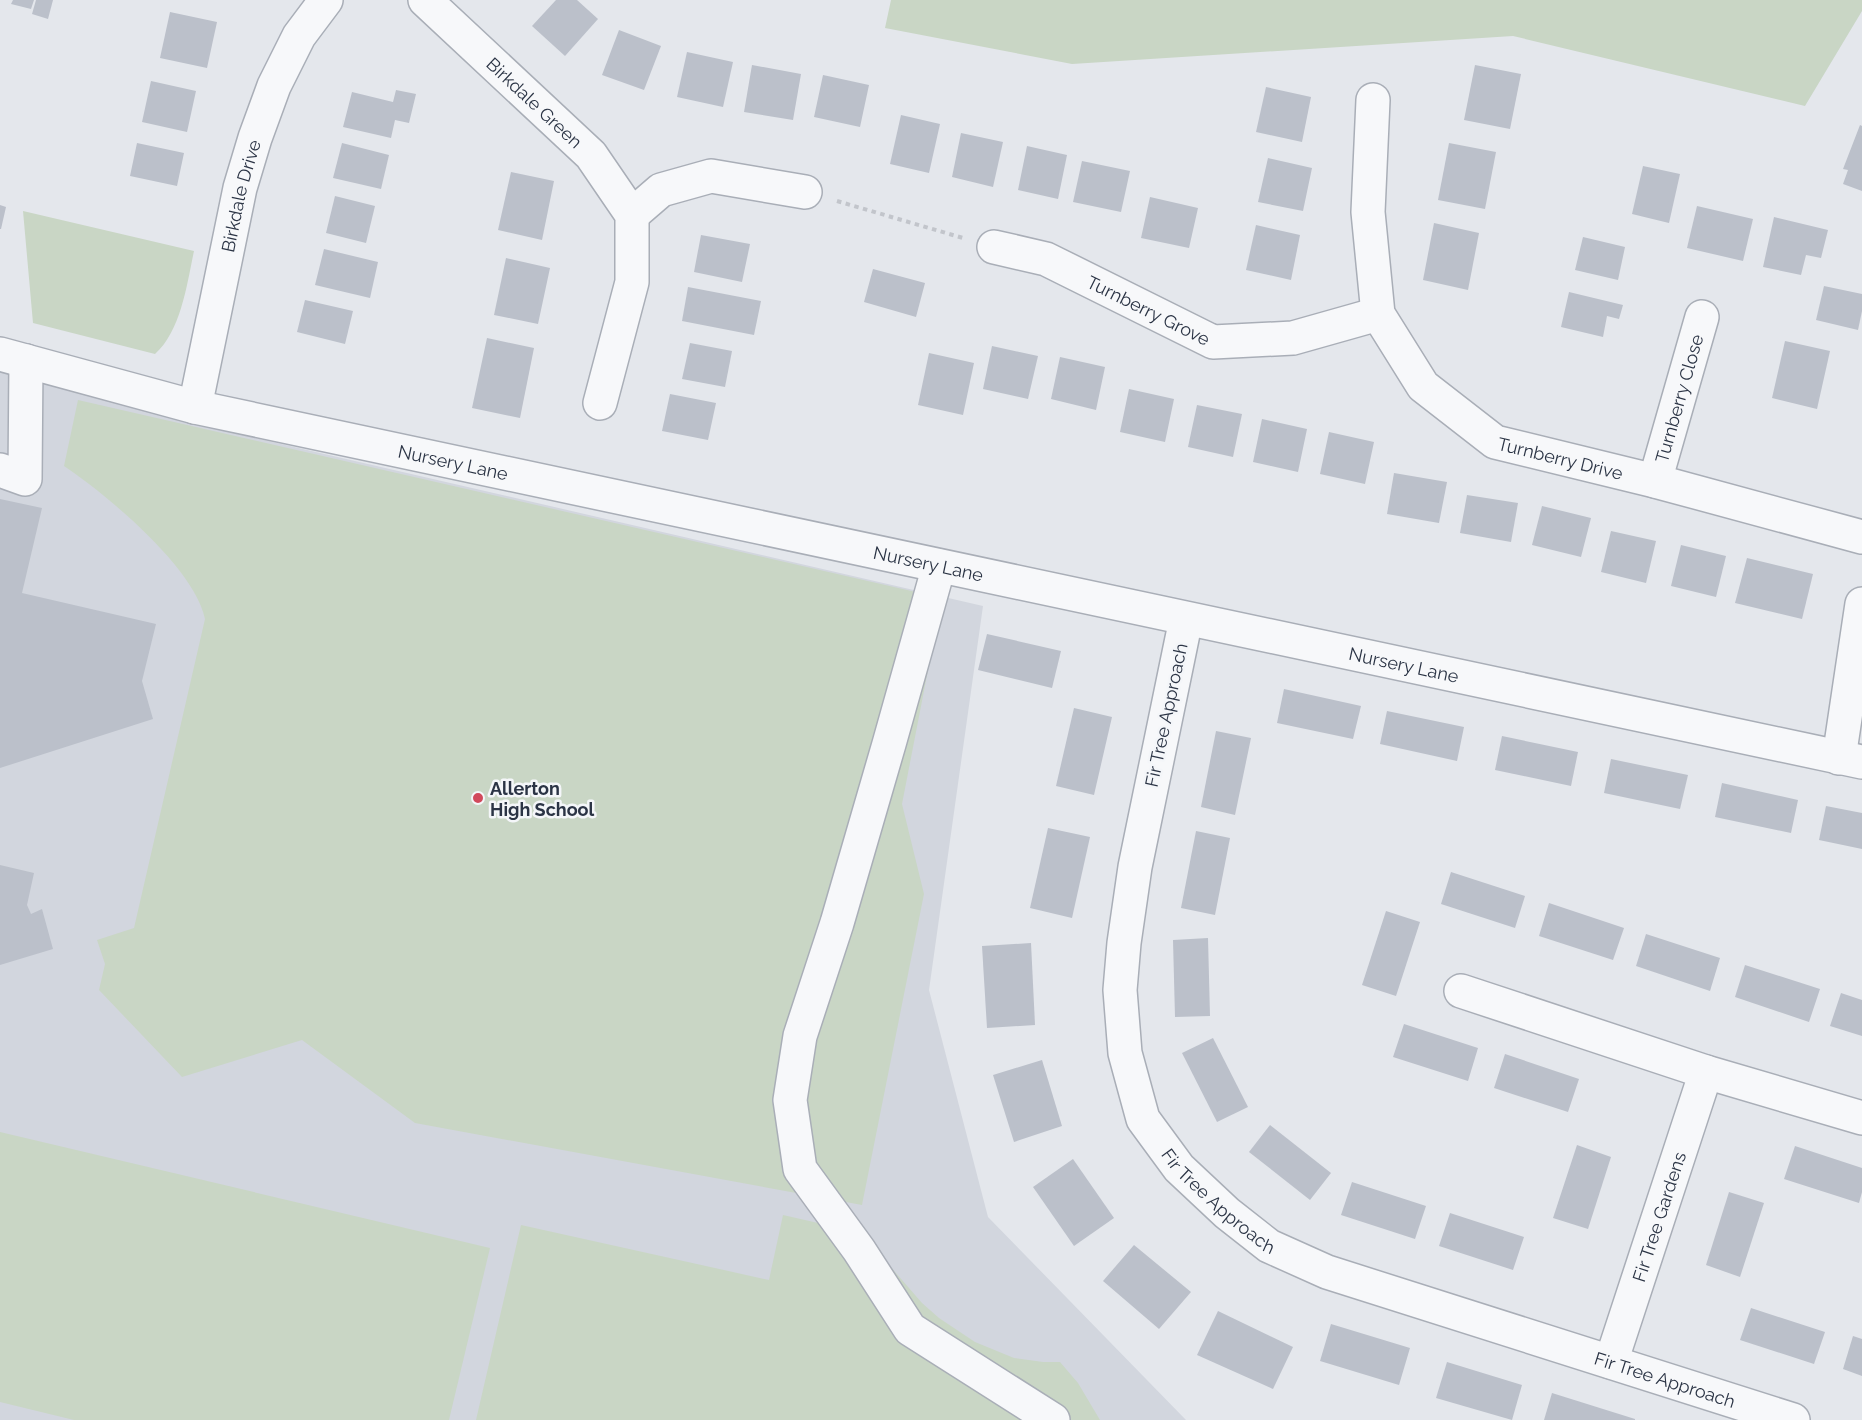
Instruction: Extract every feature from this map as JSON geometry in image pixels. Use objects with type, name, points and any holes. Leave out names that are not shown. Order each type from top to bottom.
[{"type":"street","name":"Birkdale Drive","points":[[195,407],[233,219],[255,138],[274,86],[299,36],[326,0]]},
{"type":"street","name":"Birkdale Green","points":[[425,0],[591,155],[632,215]]},
{"type":"street","name":"Turnberry Drive","points":[[1373,100],[1368,212],[1378,314],[1423,386],[1495,442],[1656,481],[1862,537]]},
{"type":"street","points":[[600,403],[632,282],[632,215],[662,190],[711,176],[805,192]]},
{"type":"street","name":"Turnberry Grove","points":[[994,247],[1046,259],[1213,342],[1293,338],[1378,314]]},
{"type":"street","name":"Turnberry Close","points":[[1656,481],[1702,317]]},
{"type":"street","name":"Nursery Lane","points":[[13,357],[195,407],[1850,760]]},
{"type":"street","points":[[0,470],[25,479],[13,357]]},
{"type":"street","points":[[939,566],[860,845],[800,1035],[790,1100],[800,1169],[859,1250],[910,1329],[1053,1420]]},
{"type":"street","points":[[1850,760],[1862,604]]},
{"type":"street","name":"Fir Tree Approach","points":[[1186,619],[1135,867],[1120,990],[1125,1053],[1143,1119],[1179,1168],[1227,1213],[1269,1246],[1327,1272],[1793,1420]]},
{"type":"street","points":[[1461,992],[1706,1072],[1862,1118]]},
{"type":"street","name":"Fir Tree Gardens","points":[[1611,1362],[1706,1072]]},
{"type":"path","points":[[805,192],[994,247]]},
{"type":"shaded area","name":"Allerton High School","points":[[0,371],[195,424],[983,606],[929,990],[988,1217],[1186,1420],[0,1420]]},
{"type":"green space","points":[[891,0],[1862,0],[1862,11],[1805,106],[1513,36],[1072,64],[885,28]]},
{"type":"green space","points":[[23,211],[194,251],[177,320],[164,344],[155,354],[33,323]]},
{"type":"green space","points":[[78,400],[942,598],[902,804],[924,894],[862,1205],[415,1123],[302,1040],[182,1077],[99,990],[105,964],[97,940],[134,928],[205,619],[198,599],[167,556],[124,513],[64,466]]},
{"type":"green space","points":[[0,1132],[490,1248],[449,1420],[74,1420],[0,1402]]},
{"type":"green space","points":[[783,1215],[853,1231],[869,1242],[922,1303],[939,1318],[975,1342],[1014,1358],[1060,1362],[1078,1383],[1100,1420],[476,1420],[521,1225],[769,1280]]},
{"type":"building","points":[[13,0],[34,0],[31,9],[11,4]]},
{"type":"building","points":[[36,0],[53,0],[48,19],[32,14]]},
{"type":"building","points":[[556,0],[577,0],[598,19],[565,56],[532,26]]},
{"type":"building","points":[[170,12],[217,22],[207,68],[160,58]]},
{"type":"building","points":[[619,30],[661,46],[644,90],[602,75]]},
{"type":"building","points":[[687,52],[733,62],[723,107],[677,97]]},
{"type":"building","points":[[752,65],[801,74],[793,120],[744,112]]},
{"type":"building","points":[[1475,65],[1521,74],[1510,129],[1464,120]]},
{"type":"building","points":[[823,75],[869,85],[860,127],[814,117]]},
{"type":"building","points":[[151,81],[196,91],[187,132],[142,122]]},
{"type":"building","points":[[1266,87],[1311,97],[1302,142],[1256,132]]},
{"type":"building","points":[[396,90],[416,94],[409,123],[395,120],[391,138],[343,127],[352,92],[393,102]]},
{"type":"building","points":[[901,115],[940,124],[929,173],[890,164]]},
{"type":"building","points":[[1860,125],[1862,126],[1862,191],[1843,184],[1848,170],[1843,169]]},
{"type":"building","points":[[961,133],[1003,142],[993,187],[952,177]]},
{"type":"building","points":[[137,143],[184,153],[177,186],[130,176]]},
{"type":"building","points":[[342,143],[389,155],[381,189],[333,178]]},
{"type":"building","points":[[1449,143],[1496,152],[1485,209],[1438,200]]},
{"type":"building","points":[[1027,146],[1067,155],[1058,199],[1018,190]]},
{"type":"building","points":[[1268,158],[1312,168],[1303,211],[1258,202]]},
{"type":"building","points":[[1082,161],[1130,171],[1121,212],[1073,202]]},
{"type":"building","points":[[1643,166],[1680,174],[1669,223],[1632,214]]},
{"type":"building","points":[[511,172],[554,181],[542,240],[498,230]]},
{"type":"building","points":[[335,196],[375,206],[366,243],[326,233]]},
{"type":"building","points":[[1150,197],[1198,208],[1189,248],[1141,238]]},
{"type":"building","points":[[0,205],[6,207],[1,229],[0,229]]},
{"type":"building","points":[[1697,206],[1753,219],[1743,261],[1687,248]]},
{"type":"building","points":[[1774,217],[1828,230],[1821,258],[1806,255],[1801,275],[1763,267]]},
{"type":"building","points":[[1434,223],[1479,233],[1468,290],[1423,280]]},
{"type":"building","points":[[1256,225],[1300,235],[1291,280],[1246,270]]},
{"type":"building","points":[[701,235],[750,244],[742,282],[694,272]]},
{"type":"building","points":[[1583,237],[1625,247],[1618,280],[1575,270]]},
{"type":"building","points":[[324,249],[378,262],[370,298],[315,285]]},
{"type":"building","points":[[506,258],[550,268],[538,324],[494,315]]},
{"type":"building","points":[[873,269],[925,283],[916,317],[864,302]]},
{"type":"building","points":[[1824,286],[1862,294],[1862,311],[1858,330],[1816,320]]},
{"type":"building","points":[[688,287],[761,301],[754,335],[682,321]]},
{"type":"building","points":[[1569,292],[1623,305],[1619,319],[1607,316],[1603,337],[1561,327]]},
{"type":"building","points":[[305,300],[353,311],[345,344],[297,332]]},
{"type":"building","points":[[487,338],[534,348],[520,418],[472,408]]},
{"type":"building","points":[[1785,341],[1830,351],[1817,409],[1772,398]]},
{"type":"building","points":[[690,343],[732,351],[725,387],[682,379]]},
{"type":"building","points":[[992,346],[1038,356],[1028,399],[983,389]]},
{"type":"building","points":[[929,353],[974,363],[963,415],[918,405]]},
{"type":"building","points":[[1060,357],[1105,367],[1096,410],[1051,399]]},
{"type":"building","points":[[1129,389],[1174,399],[1165,442],[1120,432]]},
{"type":"building","points":[[670,394],[716,403],[708,440],[662,431]]},
{"type":"building","points":[[1197,405],[1242,414],[1233,457],[1188,447]]},
{"type":"building","points":[[1262,419],[1307,429],[1298,472],[1253,462]]},
{"type":"building","points":[[1329,432],[1374,442],[1365,484],[1320,474]]},
{"type":"building","points":[[1394,473],[1447,482],[1439,523],[1387,514]]},
{"type":"building","points":[[1467,495],[1518,503],[1511,542],[1460,533]]},
{"type":"building","points":[[0,499],[42,508],[22,593],[156,624],[142,681],[153,719],[0,768]]},
{"type":"building","points":[[1542,506],[1591,518],[1581,557],[1532,545]]},
{"type":"building","points":[[1611,531],[1656,541],[1646,583],[1601,572]]},
{"type":"building","points":[[1681,545],[1726,556],[1716,597],[1671,586]]},
{"type":"building","points":[[1747,558],[1813,574],[1802,619],[1735,603]]},
{"type":"building","points":[[987,634],[1061,651],[1052,688],[978,670]]},
{"type":"building","points":[[1284,689],[1361,706],[1353,739],[1277,723]]},
{"type":"building","points":[[1074,708],[1112,717],[1094,795],[1056,786]]},
{"type":"building","points":[[1387,711],[1464,727],[1457,761],[1380,744]]},
{"type":"building","points":[[1216,731],[1251,738],[1235,815],[1201,807]]},
{"type":"building","points":[[1502,736],[1578,752],[1571,786],[1495,770]]},
{"type":"building","points":[[1611,759],[1688,775],[1680,809],[1604,793]]},
{"type":"building","points":[[1722,783],[1798,800],[1791,833],[1715,817]]},
{"type":"building","points":[[1826,806],[1862,813],[1862,849],[1819,840]]},
{"type":"building","points":[[1048,828],[1090,837],[1072,918],[1030,908]]},
{"type":"building","points":[[1196,831],[1230,838],[1215,915],[1181,908]]},
{"type":"building","points":[[0,865],[34,873],[27,905],[31,914],[42,909],[53,949],[0,965]]},
{"type":"building","points":[[1451,872],[1525,896],[1515,928],[1441,904]]},
{"type":"building","points":[[1549,903],[1624,928],[1613,960],[1539,936]]},
{"type":"building","points":[[1386,911],[1420,922],[1396,996],[1362,985]]},
{"type":"building","points":[[1646,934],[1720,958],[1710,991],[1636,966]]},
{"type":"building","points":[[1208,938],[1210,1016],[1175,1017],[1173,940]]},
{"type":"building","points":[[1031,943],[1035,1025],[987,1028],[982,946]]},
{"type":"building","points":[[1745,965],[1820,989],[1809,1022],[1735,997]]},
{"type":"building","points":[[1841,993],[1862,1000],[1862,1036],[1830,1026]]},
{"type":"building","points":[[1404,1024],[1478,1048],[1468,1081],[1393,1057]]},
{"type":"building","points":[[1213,1038],[1248,1107],[1217,1122],[1182,1053]]},
{"type":"building","points":[[1505,1054],[1579,1079],[1568,1112],[1494,1088]]},
{"type":"building","points":[[1042,1060],[1062,1126],[1014,1142],[993,1075]]},
{"type":"building","points":[[1270,1125],[1331,1173],[1310,1200],[1249,1152]]},
{"type":"building","points":[[1577,1145],[1611,1157],[1588,1229],[1553,1218]]},
{"type":"building","points":[[1795,1146],[1862,1168],[1862,1192],[1859,1203],[1784,1179]]},
{"type":"building","points":[[1073,1159],[1114,1218],[1074,1246],[1033,1187]]},
{"type":"building","points":[[1352,1182],[1426,1206],[1415,1239],[1341,1215]]},
{"type":"building","points":[[1729,1192],[1764,1203],[1740,1277],[1706,1265]]},
{"type":"building","points":[[1450,1213],[1524,1237],[1513,1270],[1439,1246]]},
{"type":"building","points":[[1134,1245],[1191,1292],[1159,1329],[1103,1281]]},
{"type":"building","points":[[1751,1308],[1825,1332],[1814,1364],[1740,1340]]},
{"type":"building","points":[[1218,1311],[1293,1347],[1273,1389],[1197,1355]]},
{"type":"building","points":[[1331,1324],[1410,1348],[1399,1385],[1320,1361]]},
{"type":"building","points":[[1853,1336],[1862,1339],[1862,1376],[1843,1369]]},
{"type":"building","points":[[1447,1362],[1522,1385],[1512,1420],[1436,1398]]},
{"type":"building","points":[[1552,1393],[1635,1419],[1635,1420],[1544,1420]]},
{"type":"place","name":"Allerton High School","points":[[478,798]]}]
